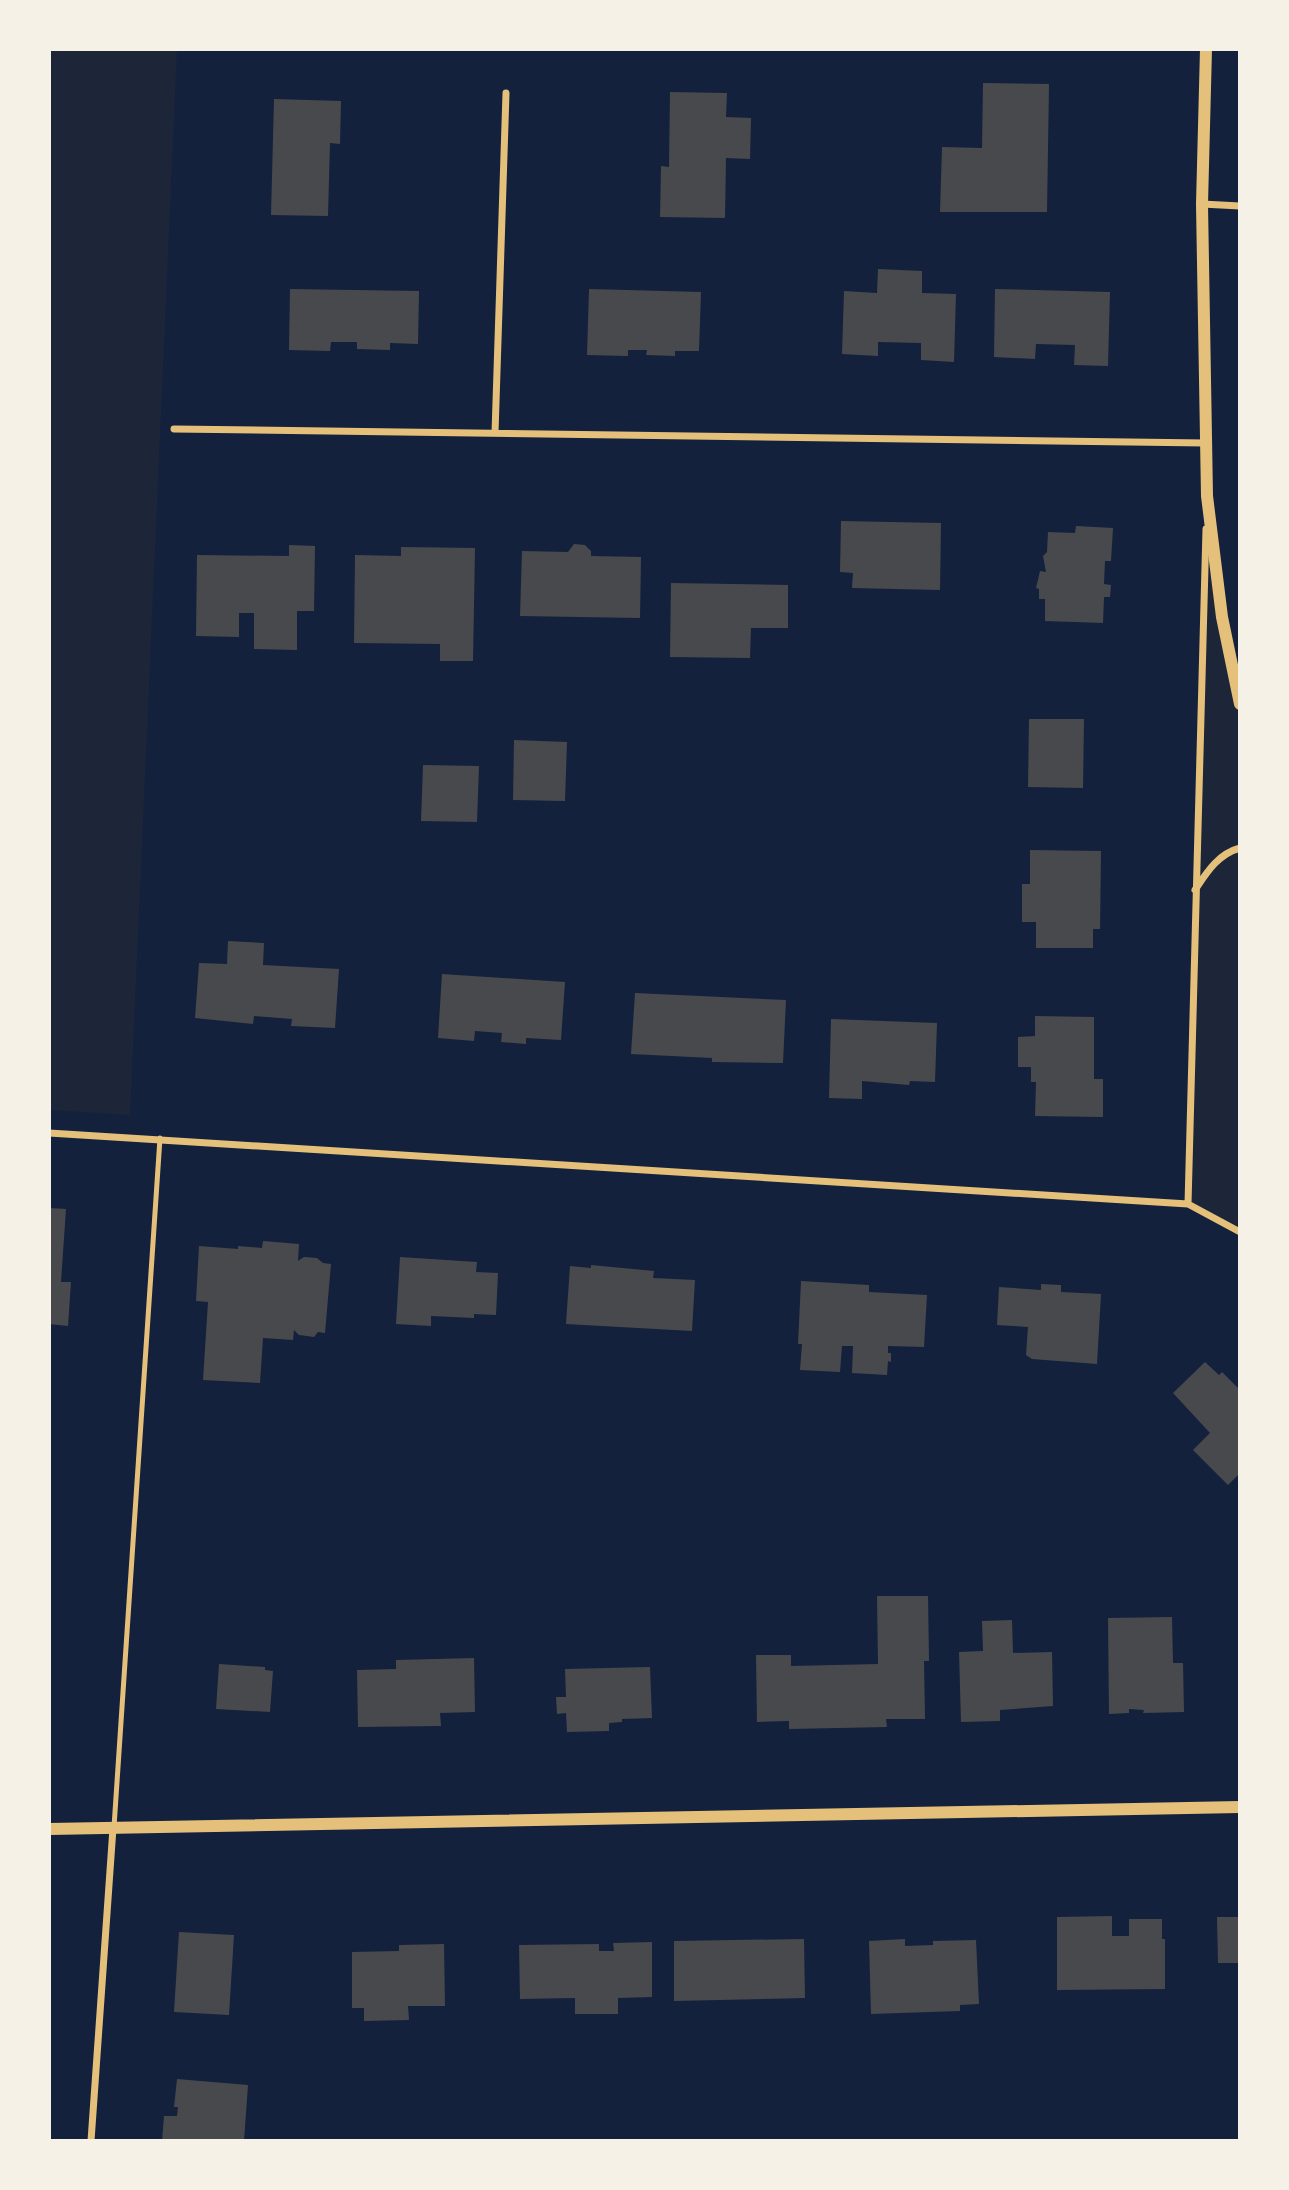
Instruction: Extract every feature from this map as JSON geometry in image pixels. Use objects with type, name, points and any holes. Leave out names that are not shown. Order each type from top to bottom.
[{"type":"street","points":[[1188,1204],[1207,496],[1202,204],[1206,49]]},
{"type":"street","points":[[495,433],[506,93]]},
{"type":"street","points":[[1202,204],[1240,206]]},
{"type":"street","points":[[174,429],[1205,443]]},
{"type":"street","points":[[1207,496],[1222,617],[1240,704]]},
{"type":"street","points":[[1195,891],[1209,868],[1231,850],[1240,848]]},
{"type":"street","points":[[49,1133],[1188,1204],[1240,1232]]},
{"type":"street","points":[[49,1829],[1240,1807]]},
{"type":"street","points":[[91,2141],[113,1828]]},
{"type":"lane","points":[[113,1828],[160,1139]]},
{"type":"shaded area","points":[[49,49],[177,49],[130,1115],[49,1110]]},
{"type":"shaded area","points":[[1207,496],[1240,703],[1240,1232],[1188,1204]]},
{"type":"building","points":[[983,83],[1049,84],[1047,212],[940,212],[942,147],[982,148]]},
{"type":"building","points":[[670,92],[727,93],[726,117],[751,118],[750,159],[726,158],[725,218],[660,217],[661,166],[669,167]]},
{"type":"building","points":[[274,99],[341,101],[340,144],[330,143],[328,216],[271,215]]},
{"type":"building","points":[[878,269],[922,271],[922,293],[956,294],[954,362],[921,360],[921,343],[878,342],[878,356],[842,354],[844,291],[877,293]]},
{"type":"building","points":[[290,289],[419,291],[418,344],[390,343],[390,350],[357,349],[357,342],[331,342],[330,351],[289,350]]},
{"type":"building","points":[[589,289],[701,292],[699,351],[675,351],[675,356],[646,355],[647,350],[628,350],[628,356],[587,355]]},
{"type":"building","points":[[995,289],[1110,292],[1108,366],[1074,365],[1075,345],[1036,344],[1035,359],[994,357]]},
{"type":"building","points":[[841,521],[941,523],[940,590],[852,588],[853,573],[840,572]]},
{"type":"building","points":[[1076,526],[1113,528],[1111,561],[1105,561],[1104,584],[1111,585],[1110,597],[1104,597],[1103,623],[1045,621],[1045,599],[1039,599],[1039,589],[1036,588],[1040,571],[1046,572],[1043,556],[1047,552],[1048,532],[1075,533]]},
{"type":"building","points":[[574,544],[585,545],[591,551],[591,556],[641,557],[640,618],[520,616],[522,551],[568,552]]},
{"type":"building","points":[[289,545],[315,546],[314,611],[297,611],[297,650],[254,649],[254,613],[239,613],[239,637],[196,636],[197,555],[289,556]]},
{"type":"building","points":[[401,547],[475,548],[473,661],[440,661],[440,644],[354,643],[355,555],[401,556]]},
{"type":"building","points":[[671,583],[788,585],[788,628],[751,628],[750,658],[670,657]]},
{"type":"building","points":[[1029,719],[1084,719],[1083,788],[1028,787]]},
{"type":"building","points":[[514,740],[567,742],[565,801],[513,800]]},
{"type":"building","points":[[423,765],[479,766],[477,822],[421,821]]},
{"type":"building","points":[[1030,850],[1101,851],[1100,929],[1093,929],[1093,948],[1036,948],[1036,922],[1022,922],[1022,884],[1030,884]]},
{"type":"building","points":[[228,941],[264,943],[263,965],[339,969],[335,1028],[291,1026],[292,1019],[254,1016],[253,1024],[195,1018],[199,963],[227,964]]},
{"type":"building","points":[[442,974],[565,982],[561,1040],[526,1038],[526,1044],[501,1042],[502,1033],[475,1031],[474,1041],[438,1038]]},
{"type":"building","points":[[635,993],[786,1000],[783,1063],[712,1062],[712,1058],[631,1054]]},
{"type":"building","points":[[1035,1016],[1094,1017],[1094,1079],[1103,1079],[1103,1117],[1035,1116],[1036,1082],[1031,1082],[1031,1067],[1018,1067],[1018,1037],[1035,1036]]},
{"type":"building","points":[[831,1019],[937,1023],[935,1082],[910,1081],[909,1085],[862,1081],[862,1099],[829,1098]]},
{"type":"building","points":[[49,1208],[66,1209],[61,1282],[71,1282],[68,1326],[49,1324]]},
{"type":"building","points":[[263,1241],[299,1244],[298,1261],[304,1257],[317,1258],[323,1263],[331,1264],[325,1333],[318,1332],[314,1337],[299,1335],[294,1330],[293,1340],[263,1338],[260,1383],[203,1380],[208,1302],[196,1301],[199,1246],[262,1248]]},
{"type":"building","points":[[400,1257],[477,1262],[476,1272],[498,1273],[496,1315],[474,1314],[474,1318],[431,1316],[431,1326],[396,1324]]},
{"type":"building","points":[[591,1265],[654,1271],[653,1278],[695,1280],[692,1331],[566,1324],[570,1266],[591,1268]]},
{"type":"building","points":[[801,1281],[869,1285],[869,1292],[927,1295],[924,1347],[888,1346],[891,1362],[888,1361],[887,1375],[852,1373],[853,1346],[842,1346],[840,1372],[800,1370],[802,1344],[798,1344]]},
{"type":"building","points":[[1041,1284],[1061,1285],[1061,1292],[1101,1294],[1097,1364],[1032,1359],[1026,1355],[1028,1327],[997,1325],[999,1287],[1041,1290]]},
{"type":"building","points":[[1205,1362],[1219,1375],[1222,1372],[1240,1390],[1240,1473],[1228,1485],[1193,1450],[1210,1433],[1173,1393]]},
{"type":"building","points":[[877,1596],[928,1596],[929,1661],[924,1661],[925,1719],[886,1719],[887,1727],[789,1729],[789,1721],[757,1722],[756,1655],[791,1655],[791,1666],[878,1664]]},
{"type":"building","points":[[1172,1617],[1173,1663],[1183,1663],[1184,1712],[1143,1713],[1144,1710],[1129,1709],[1129,1713],[1109,1714],[1108,1618]]},
{"type":"building","points":[[1012,1620],[1013,1653],[1052,1652],[1053,1706],[1000,1710],[1000,1721],[961,1722],[959,1652],[983,1651],[982,1621]]},
{"type":"building","points":[[474,1658],[475,1712],[440,1713],[441,1726],[358,1727],[357,1670],[396,1669],[396,1660]]},
{"type":"building","points":[[219,1664],[265,1667],[265,1670],[273,1671],[270,1712],[216,1709]]},
{"type":"building","points":[[650,1667],[652,1718],[622,1719],[622,1722],[609,1723],[609,1731],[567,1732],[566,1713],[557,1714],[556,1697],[566,1697],[565,1669]]},
{"type":"building","points":[[1112,1916],[1112,1936],[1129,1936],[1129,1919],[1162,1919],[1162,1939],[1165,1939],[1165,1989],[1057,1990],[1057,1917]]},
{"type":"building","points":[[1217,1917],[1240,1917],[1240,1963],[1218,1963]]},
{"type":"building","points":[[179,1932],[234,1935],[229,2015],[174,2012]]},
{"type":"building","points":[[804,1939],[805,1998],[674,2001],[674,1941]]},
{"type":"building","points":[[905,1939],[905,1946],[933,1945],[933,1941],[976,1940],[979,2004],[960,2005],[960,2011],[871,2014],[869,1941]]},
{"type":"building","points":[[652,1942],[652,1997],[618,1998],[618,2014],[575,2014],[575,1998],[520,1999],[519,1945],[599,1944],[599,1951],[614,1951],[613,1943]]},
{"type":"building","points":[[444,1944],[445,2006],[408,2006],[409,2020],[364,2021],[364,2008],[352,2008],[352,1952],[399,1951],[399,1945]]},
{"type":"building","points":[[177,2079],[248,2085],[244,2141],[162,2141],[164,2116],[177,2116],[178,2107],[174,2107]]}]
